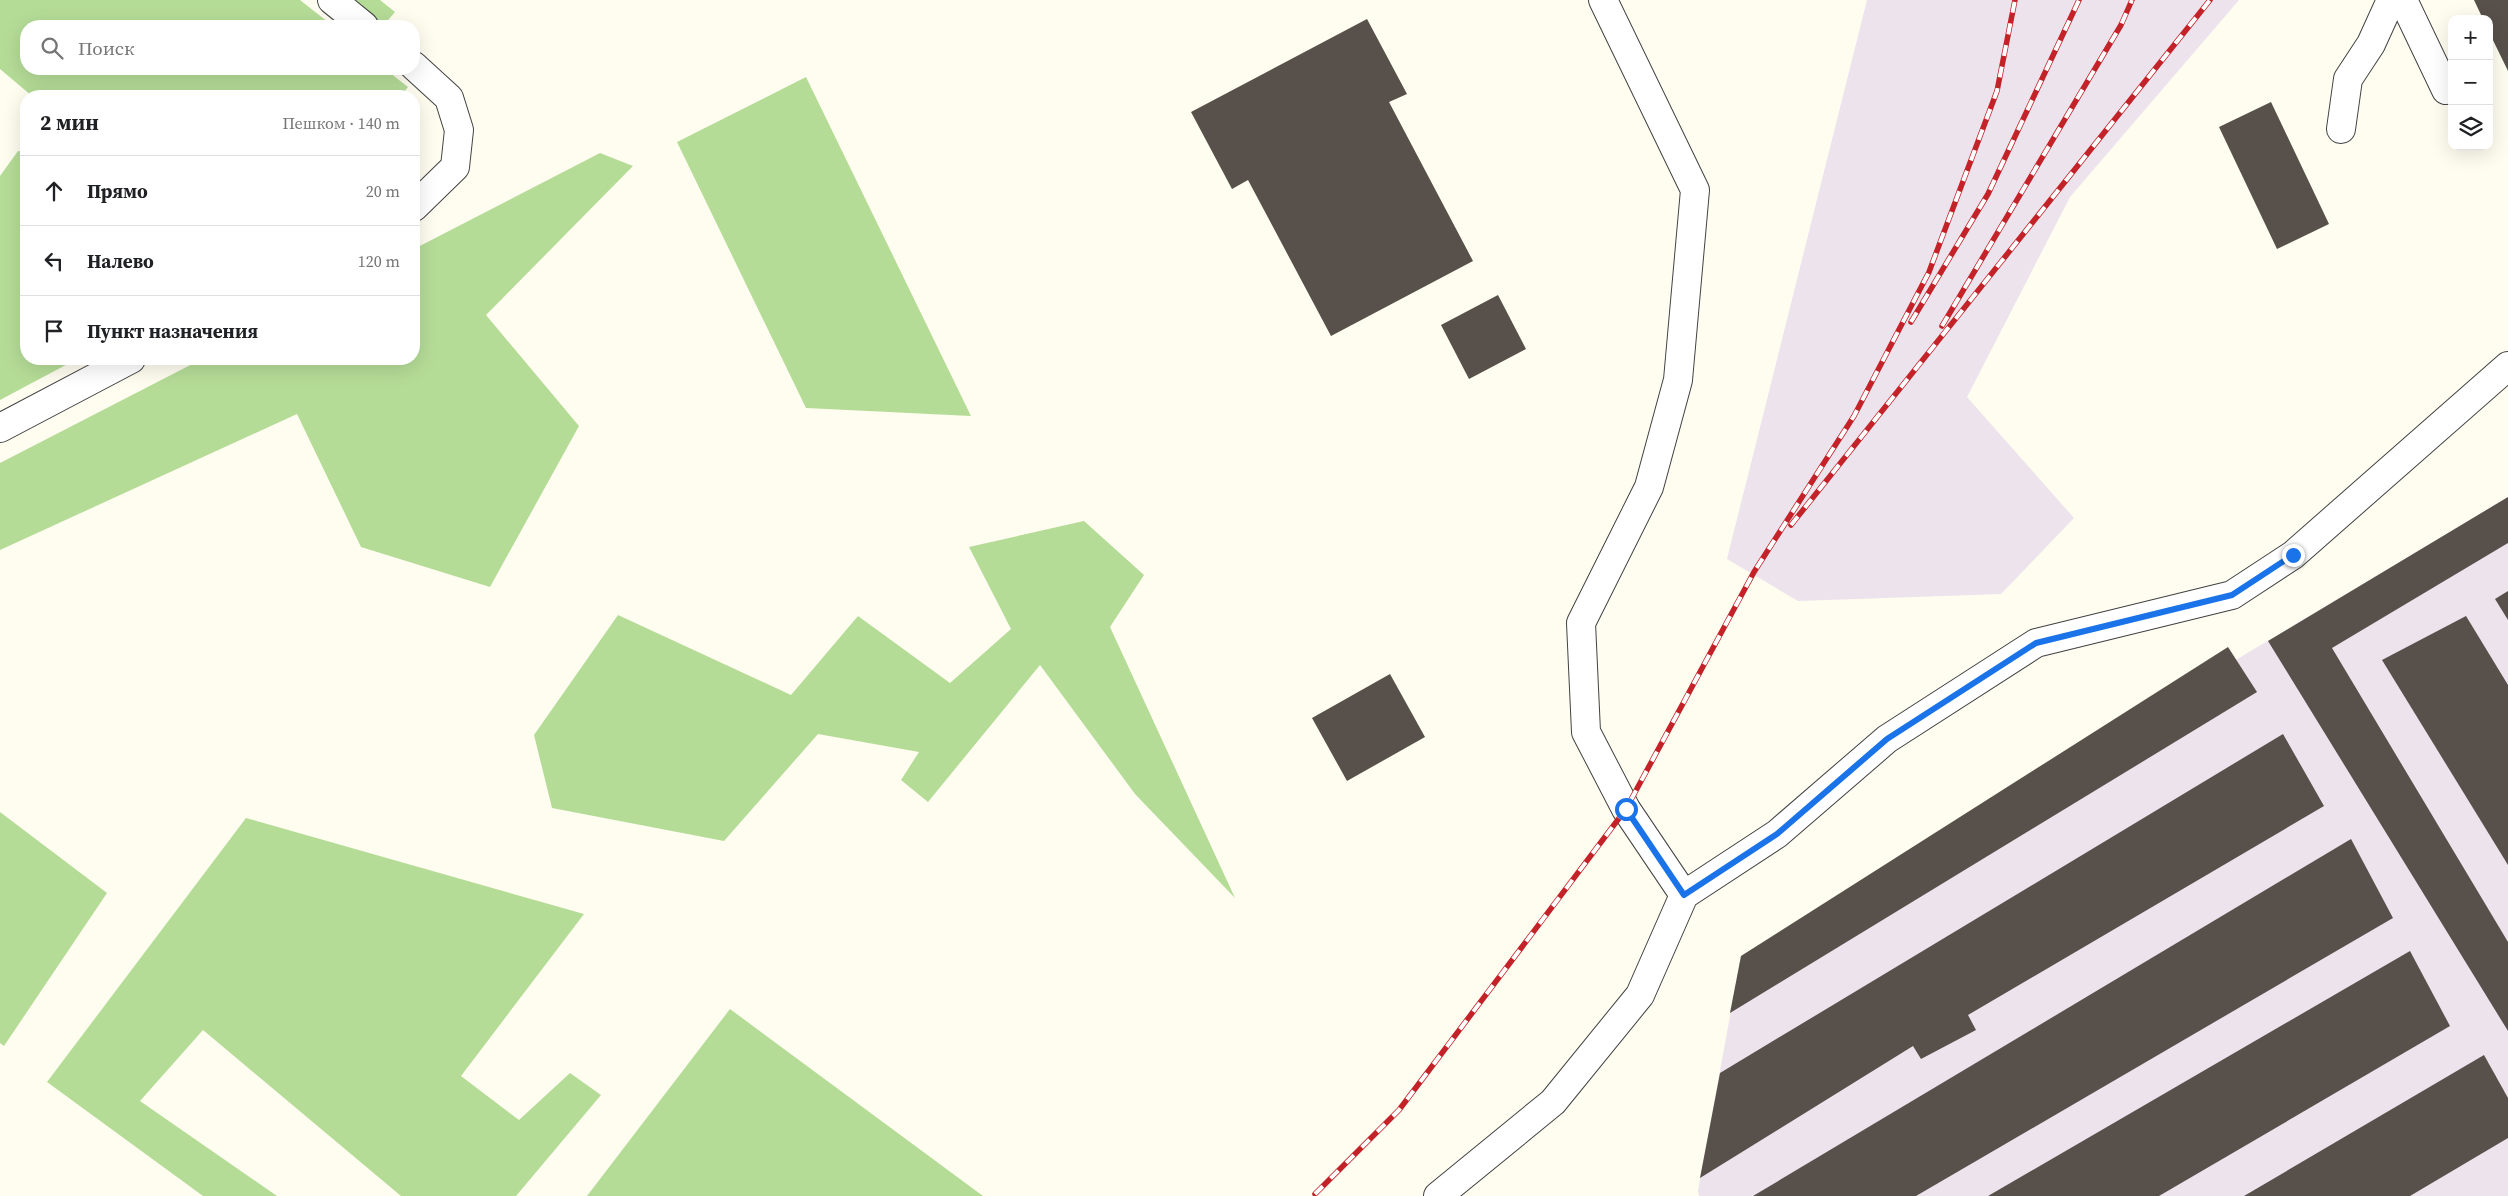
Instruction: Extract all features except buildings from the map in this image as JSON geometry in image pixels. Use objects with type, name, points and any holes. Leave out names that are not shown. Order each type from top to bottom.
[{"type":"street","points":[[332,0],[357,20]]},
{"type":"street","points":[[1603,0],[1695,190],[1678,380],[1649,487],[1582,623],[1586,732],[1626,809],[1684,895]]},
{"type":"street","points":[[2341,129],[2348,80],[2371,44],[2391,0]]},
{"type":"street","points":[[2404,0],[2446,90]]},
{"type":"street","points":[[420,71],[449,98],[459,130],[455,167],[420,201]]},
{"type":"street","points":[[0,428],[119,365]]},
{"type":"street","points":[[1438,1196],[1554,1102],[1640,995],[1684,895],[1777,834],[1887,739],[2036,643],[2232,595],[2293,555],[2508,366]]},
{"type":"shaded area","points":[[1867,0],[2239,0],[2070,197],[1967,397],[2074,518],[2001,594],[1798,601],[1727,559]]},
{"type":"shaded area","points":[[2508,497],[2508,1196],[1699,1196],[1698,1191],[1741,956]]},
{"type":"green space","points":[[0,0],[300,0],[325,20],[20,20],[20,75],[393,75],[408,87],[406,90],[25,90],[0,69]]},
{"type":"green space","points":[[345,0],[380,0],[395,12],[388,20],[370,20]]},
{"type":"green space","points":[[806,77],[971,416],[806,408],[677,142]]},
{"type":"green space","points":[[18,151],[20,151],[20,365],[66,365],[0,400],[0,176]]},
{"type":"green space","points":[[600,153],[633,166],[486,315],[579,426],[490,587],[361,547],[297,414],[0,550],[0,463],[190,365],[420,365],[420,246]]},
{"type":"green space","points":[[1084,521],[1144,575],[1110,627],[1235,898],[1135,794],[1040,665],[928,802],[901,780],[919,752],[818,734],[724,841],[552,808],[534,735],[618,615],[791,695],[858,616],[950,683],[1011,629],[969,547]]},
{"type":"green space","points":[[0,812],[107,893],[4,1046],[0,1043]]},
{"type":"green space","points":[[246,818],[584,914],[461,1076],[519,1120],[570,1073],[601,1095],[516,1196],[401,1196],[203,1030],[140,1101],[277,1196],[203,1196],[47,1082]]},
{"type":"green space","points":[[730,1009],[983,1196],[587,1196]]},
{"type":"railway","points":[[1315,1194],[1399,1110],[1626,809],[1754,572],[1854,416],[1929,272],[1997,91],[2015,0]]},
{"type":"railway","points":[[1911,322],[1988,194],[2079,0]]},
{"type":"railway","points":[[1942,326],[2121,25],[2132,0]]},
{"type":"railway","points":[[1791,525],[2210,0]]},
{"type":"route","points":[[1626,809],[1684,895],[1777,834],[1887,739],[2036,643],[2232,595],[2293,555]]}]
